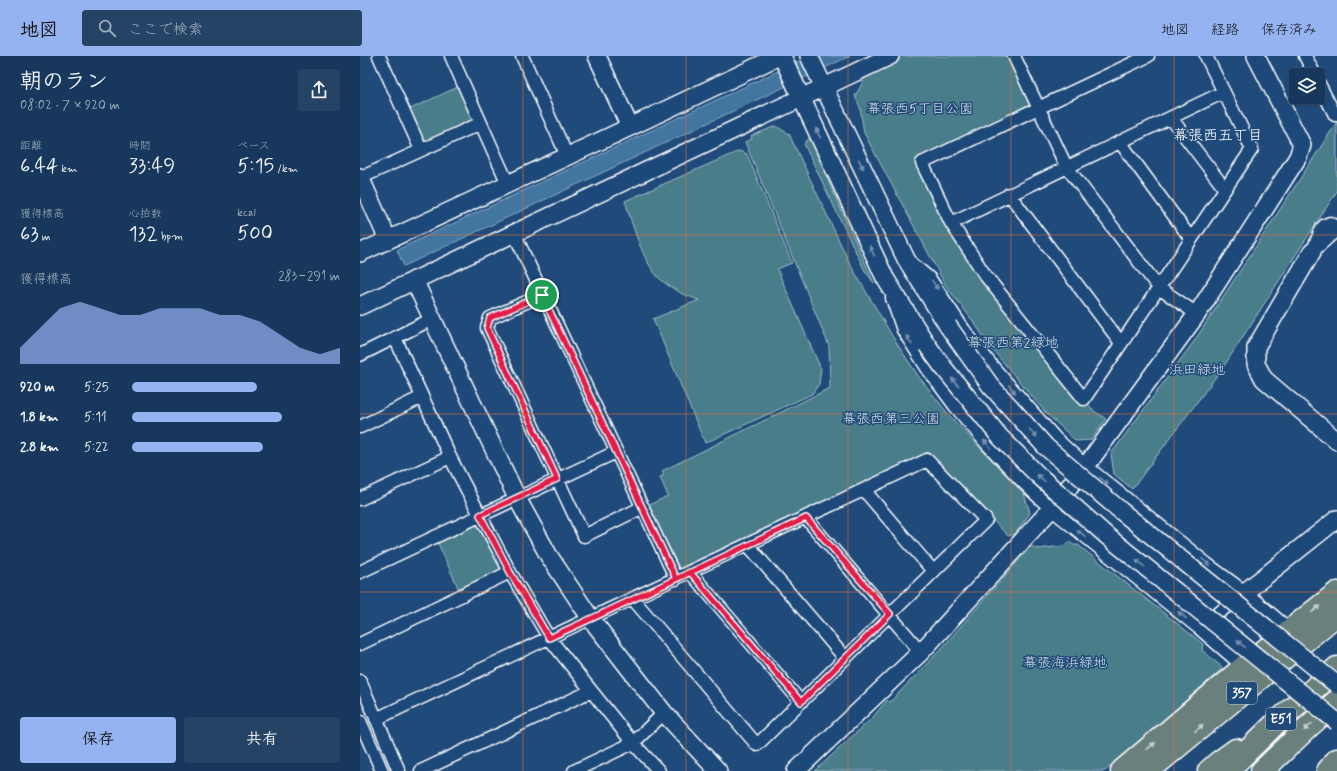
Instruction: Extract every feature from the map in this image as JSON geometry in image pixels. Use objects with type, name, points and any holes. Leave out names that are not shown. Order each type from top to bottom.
[{"type":"highway","points":[[1122,771],[1244,667],[1337,593]]},
{"type":"highway","name":"357","points":[[1148,771],[1337,614]]},
{"type":"highway","name":"E51","points":[[1227,771],[1275,724],[1337,668]]},
{"type":"highway","name":"E51","points":[[1268,766],[1337,701]]},
{"type":"highway","points":[[1209,771],[1218,763],[1275,724]]},
{"type":"highway","points":[[1328,771],[1337,760]]},
{"type":"street","points":[[379,56],[421,150]]},
{"type":"street","points":[[451,56],[508,184]]},
{"type":"street","points":[[522,56],[567,156]]},
{"type":"street","points":[[597,56],[630,127]]},
{"type":"street","points":[[809,56],[906,259],[948,326],[990,385],[1046,447],[1121,511],[1337,685]]},
{"type":"street","points":[[360,306],[514,233],[822,83],[890,56]]},
{"type":"street","points":[[1014,56],[1066,166],[1159,288],[1197,314]]},
{"type":"street","points":[[1148,56],[922,163],[951,222],[985,275],[1084,399],[1252,149],[1206,56]]},
{"type":"street","points":[[796,771],[921,652],[1051,509],[1086,466],[1197,314],[1298,157],[1301,150],[1302,145],[1256,56]]},
{"type":"street","points":[[1305,56],[1311,68]]},
{"type":"street","points":[[360,253],[567,156],[782,58],[885,278],[903,330],[929,371],[954,406],[1024,484],[1051,509],[1200,629],[1244,667]]},
{"type":"street","points":[[951,222],[1224,92]]},
{"type":"street","points":[[1325,96],[1335,115],[1337,112]]},
{"type":"street","points":[[1171,118],[1225,188]]},
{"type":"street","points":[[388,240],[360,178],[481,123]]},
{"type":"street","points":[[1120,142],[1192,239]]},
{"type":"street","points":[[1009,194],[1121,343]]},
{"type":"street","points":[[514,233],[676,579]]},
{"type":"street","points":[[1312,252],[1256,347],[1256,364],[1264,379],[1337,441]]},
{"type":"street","points":[[906,259],[930,279],[964,330],[1027,407],[1055,438],[1086,466],[1207,564],[1245,592],[1290,630]]},
{"type":"street","points":[[885,278],[927,345],[943,367],[1000,437],[1037,474],[1107,536],[1337,722]]},
{"type":"street","points":[[414,280],[517,498],[550,556],[590,619],[664,713],[718,771]]},
{"type":"street","points":[[542,295],[490,318],[487,328],[584,536],[643,507]]},
{"type":"street","points":[[360,355],[432,320]]},
{"type":"street","points":[[395,338],[450,457],[510,572],[549,638],[633,743],[659,771]]},
{"type":"street","points":[[360,427],[422,397]]},
{"type":"street","points":[[360,572],[616,452]]},
{"type":"street","points":[[360,499],[450,457]]},
{"type":"street","points":[[376,719],[927,460],[986,520],[757,745],[633,599]]},
{"type":"street","points":[[864,490],[933,571]]},
{"type":"street","points":[[806,518],[890,614],[921,652]]},
{"type":"street","points":[[1200,629],[1337,519]]},
{"type":"street","points":[[748,545],[845,658]]},
{"type":"street","points":[[360,644],[510,572]]},
{"type":"street","points":[[690,572],[801,702]]},
{"type":"street","points":[[360,681],[399,771]]},
{"type":"street","points":[[421,771],[591,691]]},
{"type":"street","points":[[574,771],[633,743],[664,713]]},
{"type":"street","points":[[360,721],[363,734],[382,771]]},
{"type":"green space","points":[[895,56],[1011,56],[1034,106],[919,162],[949,225],[1054,365],[1094,411],[1106,419],[1091,440],[1076,441],[1046,413],[992,349],[946,286],[864,133],[860,107],[855,96],[862,84],[866,69]]},
{"type":"green space","points":[[460,86],[474,116],[471,122],[429,142],[422,139],[408,110]]},
{"type":"green space","name":"浜田緑地","points":[[1337,122],[1337,191],[1224,366],[1132,489],[1114,474],[1111,454],[1195,340]]},
{"type":"green space","name":"幕張西第三公園","points":[[776,126],[789,134],[851,266],[897,344],[919,377],[949,415],[1024,494],[1030,513],[1015,534],[1008,536],[929,453],[680,570],[649,505],[668,496],[660,477],[664,475],[662,471],[830,388],[829,346],[745,142],[752,139],[751,136]]},
{"type":"green space","points":[[812,135],[826,176],[874,283],[865,271],[804,144]]},
{"type":"green space","points":[[739,151],[747,154],[792,263],[777,269],[821,369],[819,384],[812,394],[705,443],[653,319],[699,300],[678,292],[662,281],[652,270],[638,241],[625,201]]},
{"type":"green space","points":[[476,522],[482,527],[505,568],[502,573],[460,592],[437,541]]},
{"type":"green space","name":"幕張海浜緑地","points":[[1070,542],[1073,545],[1078,545],[1203,644],[1202,650],[1223,668],[1105,771],[815,771],[873,717],[887,700],[889,702],[892,700],[941,649],[1031,546],[1037,549],[1063,546]]},
{"type":"water","points":[[810,56],[850,56],[404,266],[397,250]]},
{"type":"district","name":"幕張西五丁目","points":[[1218,136]]},
{"type":"route","points":[[542,295],[490,318],[487,328],[557,479],[480,515],[510,572],[549,638],[633,599],[690,572],[806,518],[890,614],[801,702],[690,572],[676,579],[643,507],[542,295]]},
{"type":"park label","name":"幕張西5丁目公園","points":[[920,109]]},
{"type":"park label","name":"幕張西第2緑地","points":[[1013,343]]}]
